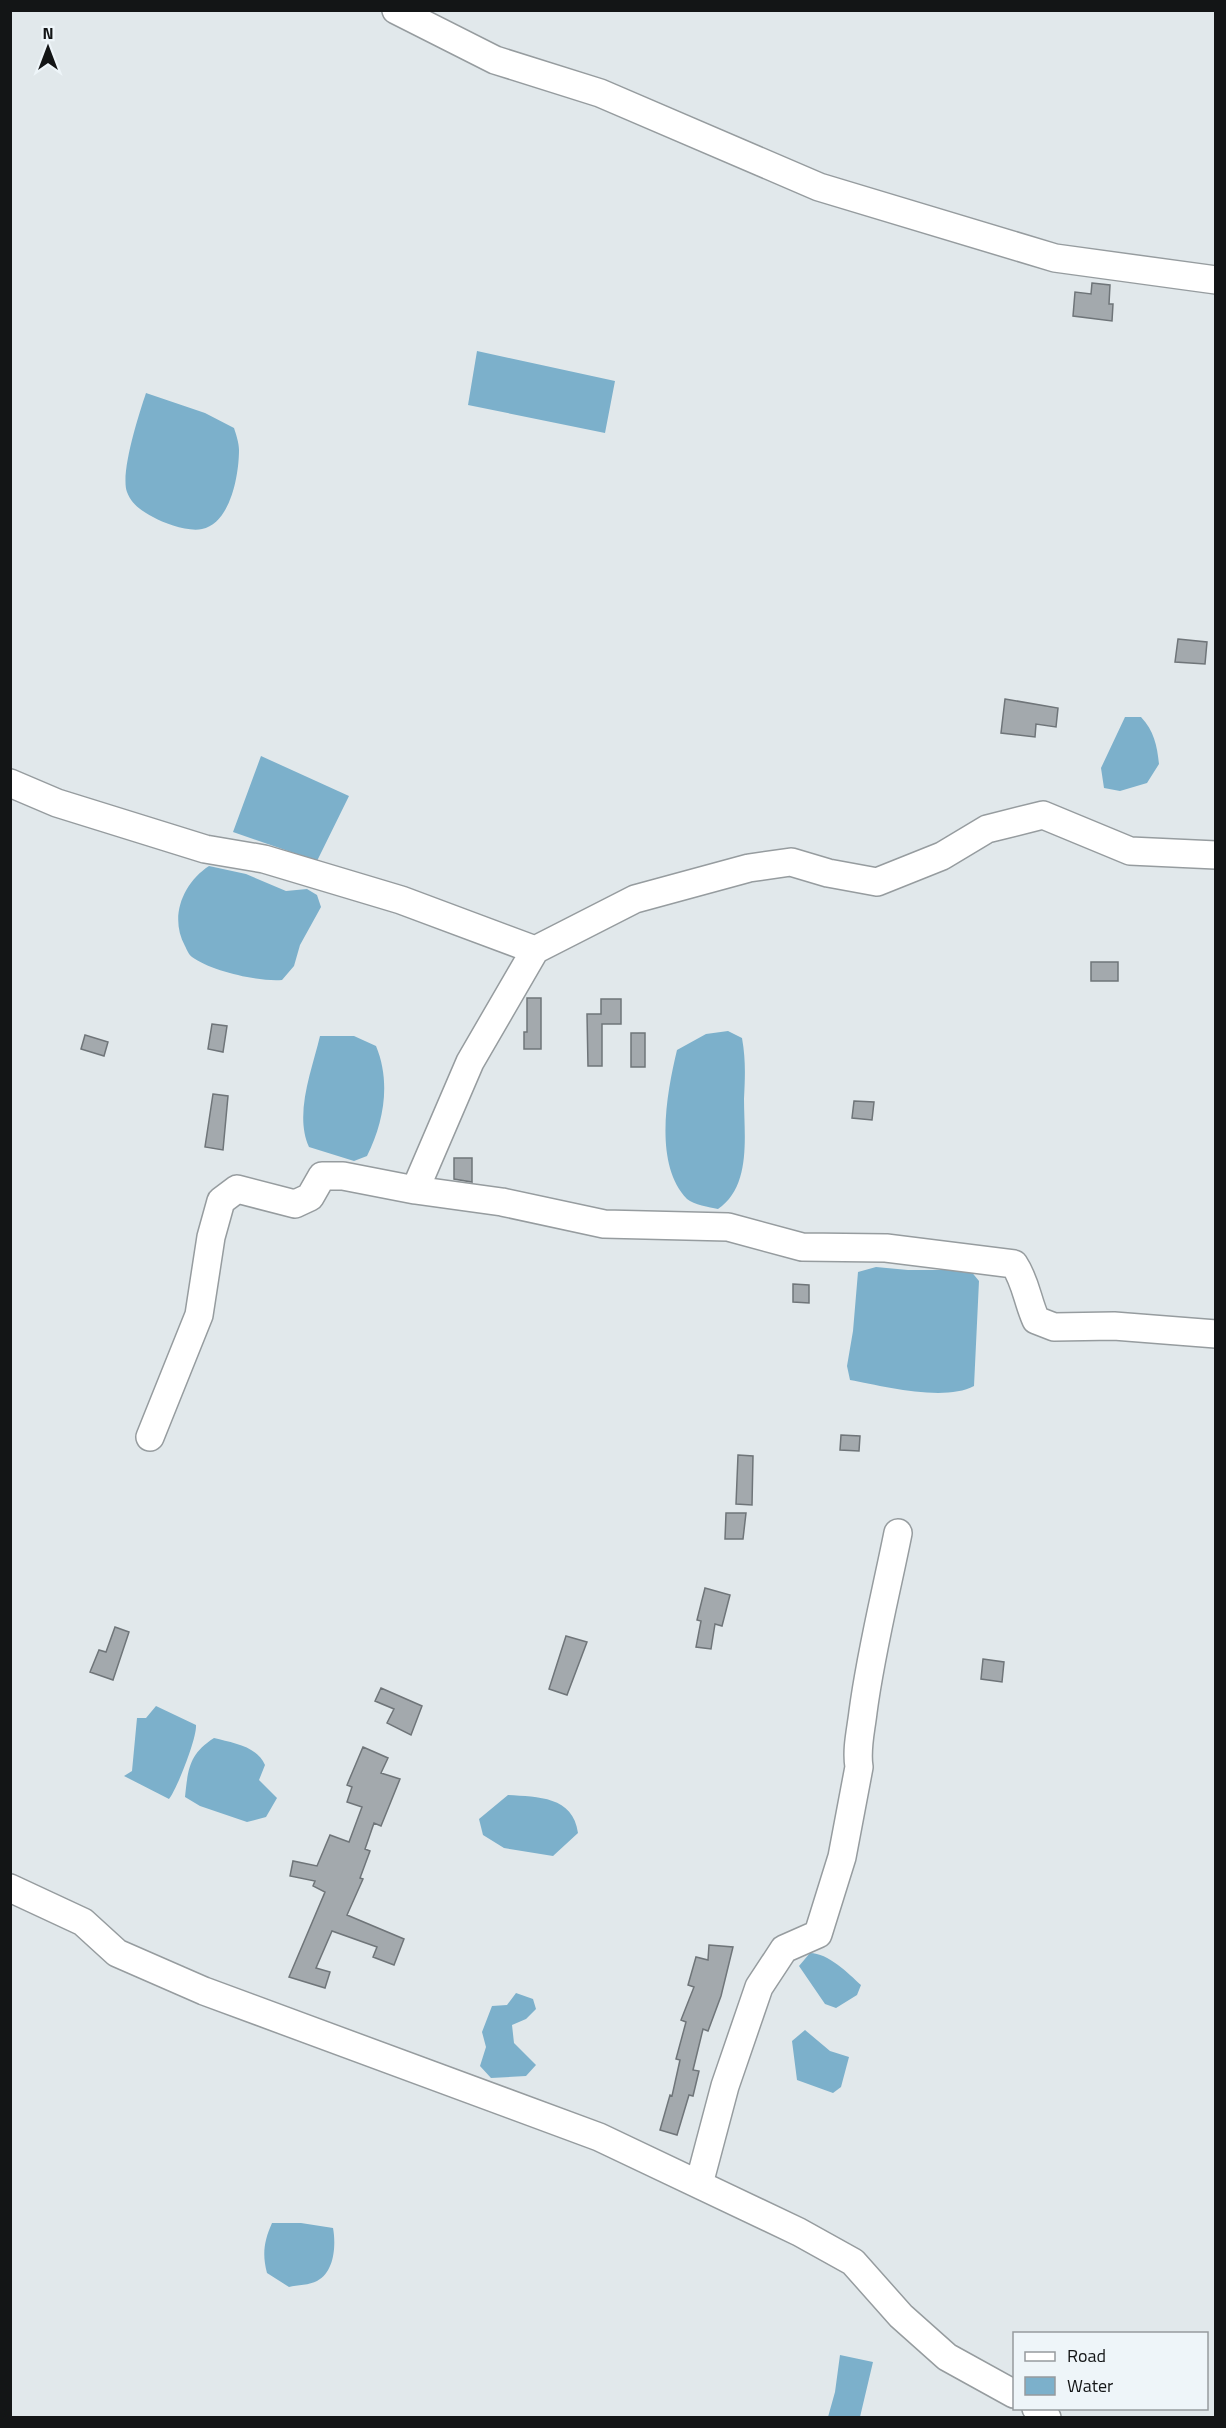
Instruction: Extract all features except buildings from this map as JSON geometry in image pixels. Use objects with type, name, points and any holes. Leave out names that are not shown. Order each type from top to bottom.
[{"type":"street","points":[[396,10],[495,60],[600,93],[819,187],[1055,258],[1215,280]]},
{"type":"street","points":[[10,783],[57,803],[205,849],[264,859],[400,900],[535,950]]},
{"type":"street","points":[[415,1190],[470,1062],[535,950],[635,899],[748,868],[791,862],[828,873],[877,882],[942,856],[987,829],[1043,815],[1130,851],[1215,855]]},
{"type":"street","points":[[150,1437],[200,1315],[211,1237],[220,1201],[237,1189],[295,1204],[310,1197],[322,1176],[343,1176],[415,1190],[502,1202],[604,1224],[728,1227],[802,1247],[886,1248],[1014,1264],[1025,1279],[1029,1305],[1036,1320],[1054,1327],[1114,1326],[1215,1334]]},
{"type":"street","points":[[699,2184],[725,2086],[759,1987],[784,1949],[818,1934],[842,1857],[859,1767],[857,1756],[867,1679],[898,1533]]},
{"type":"street","points":[[10,1888],[83,1922],[117,1953],[204,1991],[599,2137],[799,2232],[853,2262],[901,2316],[947,2357],[1013,2393]]},
{"type":"water","points":[[477,351],[615,381],[605,433],[468,405]]},
{"type":"water","points":[[146,393],[205,413],[234,428],[239,450],[235,484],[226,508],[212,525],[197,530],[170,525],[141,510],[129,497],[126,483],[128,458]]},
{"type":"water","points":[[1125,717],[1141,717],[1145,722],[1154,739],[1159,764],[1147,783],[1120,791],[1104,788],[1101,768]]},
{"type":"water","points":[[261,756],[349,796],[317,861],[233,832]]},
{"type":"water","points":[[209,866],[246,874],[286,891],[307,889],[317,895],[321,907],[300,945],[294,966],[282,980],[236,975],[211,967],[189,954],[180,935],[178,924],[181,901],[192,882]]},
{"type":"water","points":[[728,1031],[742,1038],[745,1069],[745,1144],[741,1174],[736,1187],[729,1199],[718,1209],[690,1201],[676,1184],[666,1148],[667,1106],[677,1050],[706,1034]]},
{"type":"water","points":[[320,1036],[354,1036],[376,1046],[381,1060],[384,1102],[378,1130],[367,1156],[354,1161],[309,1147],[305,1134],[303,1121],[306,1092]]},
{"type":"water","points":[[876,1267],[908,1270],[970,1270],[979,1281],[974,1386],[961,1391],[930,1393],[850,1380],[847,1366],[853,1331],[858,1272]]},
{"type":"water","points":[[156,1706],[196,1725],[186,1763],[169,1799],[124,1776],[132,1771],[137,1718],[146,1718]]},
{"type":"water","points":[[214,1738],[250,1749],[265,1765],[259,1780],[277,1798],[266,1817],[247,1822],[200,1806],[185,1797],[191,1763],[199,1750]]},
{"type":"water","points":[[508,1795],[542,1798],[562,1805],[575,1821],[578,1833],[553,1856],[504,1848],[483,1835],[479,1819]]},
{"type":"water","points":[[810,1953],[824,1956],[850,1975],[861,1985],[857,1995],[836,2008],[825,2004],[799,1966]]},
{"type":"water","points":[[516,1993],[533,1999],[536,2009],[526,2019],[512,2025],[514,2043],[536,2065],[526,2076],[491,2078],[480,2066],[486,2047],[482,2032],[492,2006],[507,2005]]},
{"type":"water","points":[[805,2030],[830,2051],[849,2057],[841,2087],[833,2093],[797,2080],[792,2041]]},
{"type":"water","points":[[272,2223],[301,2223],[333,2228],[333,2257],[323,2277],[311,2283],[289,2287],[267,2273],[265,2248]]},
{"type":"water","points":[[840,2355],[873,2362],[860,2417],[828,2417],[835,2392]]}]
